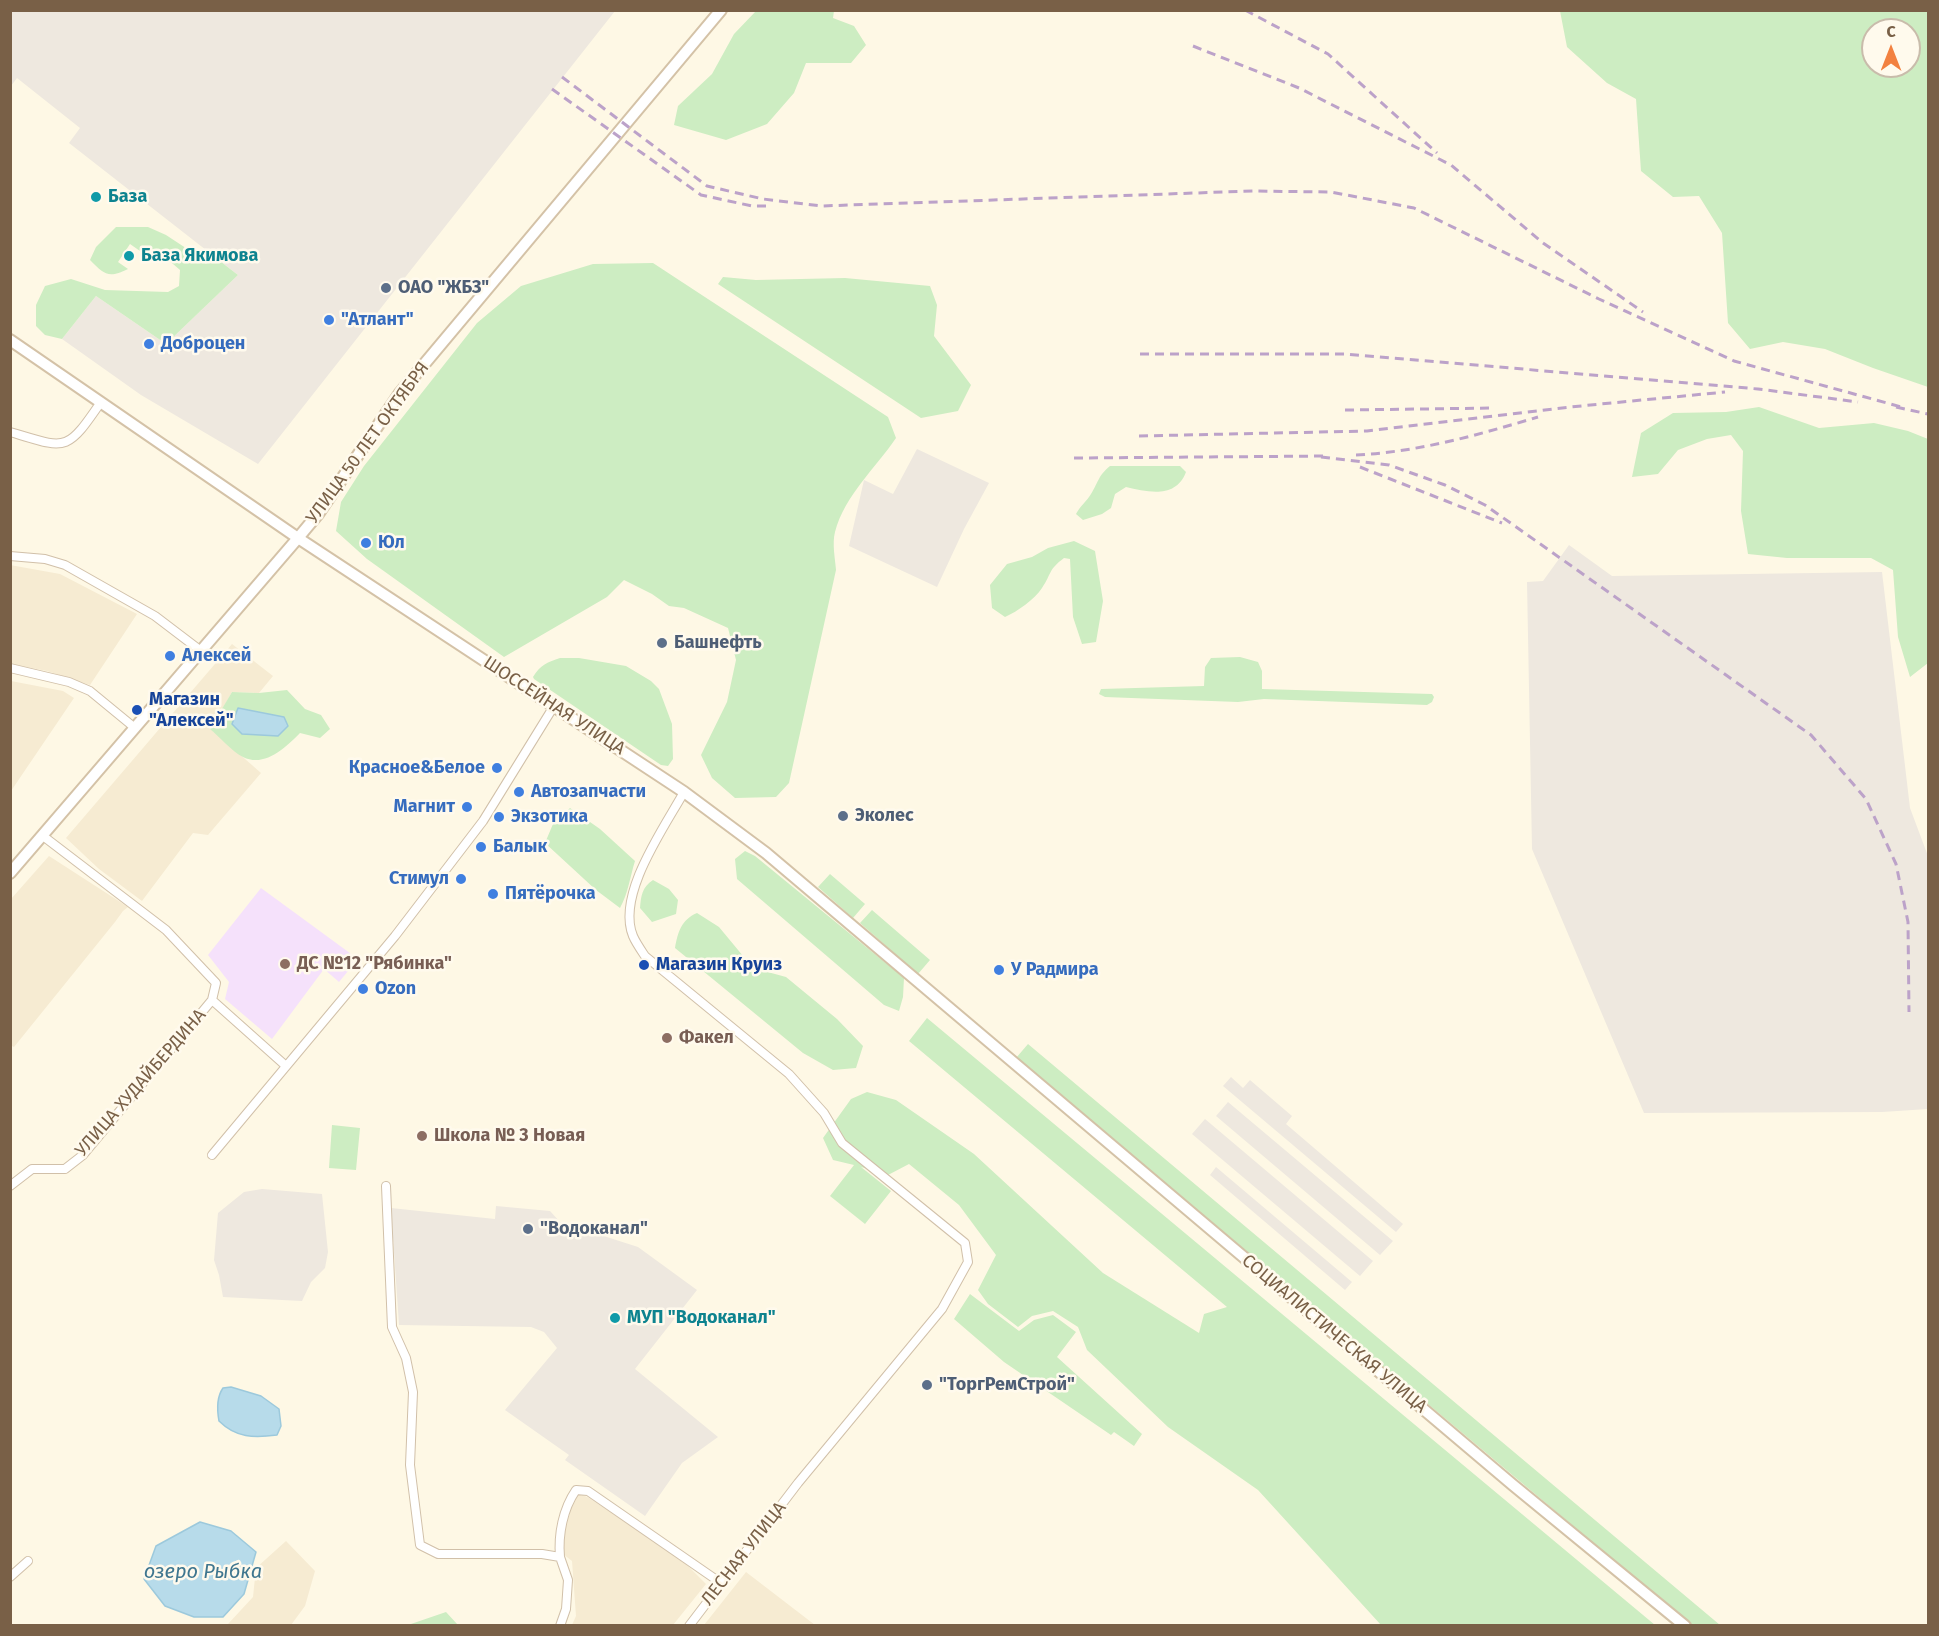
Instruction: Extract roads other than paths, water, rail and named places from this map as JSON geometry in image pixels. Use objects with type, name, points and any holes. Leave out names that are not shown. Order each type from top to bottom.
[{"type":"street","name":"УЛИЦА 50 ЛЕТ ОКТЯБРЯ","points":[[10,873],[318,514],[400,393],[721,10]]},
{"type":"street","name":"ШОССЕЙНАЯ УЛИЦА","points":[[10,340],[298,538],[684,792],[766,853],[985,1039]]},
{"type":"street","points":[[10,432],[52,444],[62,444],[83,429],[101,402]]},
{"type":"street","points":[[10,556],[45,559],[65,565],[155,616],[201,651]]},
{"type":"street","points":[[10,668],[69,682],[90,691],[135,728]]},
{"type":"street","points":[[212,1155],[395,936],[483,821],[554,706]]},
{"type":"street","name":"ЛЕСНАЯ УЛИЦА","points":[[684,792],[637,878],[629,905],[632,936],[645,956],[789,1074],[824,1113],[842,1143],[965,1243],[968,1262],[942,1309],[798,1483],[689,1626]]},
{"type":"street","name":"УЛИЦА ХУДАЙБЕРДИНА","points":[[10,1186],[32,1169],[65,1169],[83,1155],[212,1000],[216,982],[166,930],[43,836]]},
{"type":"street","points":[[10,857],[22,860]]},
{"type":"street","points":[[212,1000],[286,1066]]},
{"type":"street","name":"СОЦИАЛИСТИЧЕСКАЯ УЛИЦА","points":[[985,1039],[1504,1477],[1685,1626]]},
{"type":"street","points":[[386,1186],[392,1327],[406,1358],[413,1392],[410,1465],[420,1545],[438,1554],[542,1554],[560,1557]]},
{"type":"street","points":[[560,1626],[566,1609],[568,1580],[560,1557],[559,1538],[569,1500],[576,1490],[588,1491],[721,1583]]},
{"type":"street","points":[[10,1577],[28,1561]]},
{"type":"water","points":[[238,708],[284,717],[288,726],[278,736],[242,734],[232,724]]},
{"type":"water","points":[[231,1387],[261,1396],[279,1409],[281,1426],[277,1435],[239,1434],[219,1421],[219,1396],[223,1388]]},
{"type":"water","name":"озеро Рыбка","points":[[200,1522],[231,1531],[256,1552],[244,1594],[223,1617],[194,1617],[165,1606],[144,1579],[156,1546]]},
{"type":"railway","points":[[1245,10],[1328,54],[1437,153]]},
{"type":"railway","points":[[1193,46],[1299,88],[1451,165],[1543,243],[1643,312]]},
{"type":"railway","points":[[562,77],[707,186],[763,199],[821,206],[1253,191],[1331,192],[1414,208],[1599,299],[1734,361],[1905,408]]},
{"type":"railway","points":[[552,89],[701,195],[752,206],[770,206]]},
{"type":"railway","points":[[1140,354],[1345,354],[1758,389],[1858,402]]},
{"type":"railway","points":[[1139,436],[1367,431],[1570,407],[1725,392]]},
{"type":"railway","points":[[1896,407],[1928,414]]},
{"type":"railway","points":[[1345,410],[1495,408]]},
{"type":"railway","points":[[1356,455],[1425,446],[1538,417]]},
{"type":"railway","points":[[1074,458],[1329,456]]},
{"type":"railway","points":[[1321,457],[1389,465],[1445,485],[1485,505],[1811,735],[1866,799],[1896,864],[1908,922],[1909,1012]]},
{"type":"railway","points":[[1360,467],[1502,523]]},
{"type":"place","name":"База","points":[[96,197]]},
{"type":"place","name":"База Якимова","points":[[129,256]]},
{"type":"place","name":"ОАО \"ЖБЗ\"","points":[[386,288]]},
{"type":"place","name":"\"Атлант\"","points":[[329,320]]},
{"type":"place","name":"Доброцен","points":[[149,344]]},
{"type":"place","name":"Юл","points":[[366,543]]},
{"type":"place","name":"Башнефть","points":[[662,643]]},
{"type":"place","name":"Алексей","points":[[170,656]]},
{"type":"place","name":"Магазин \"Алексей\"","points":[[137,710]]},
{"type":"place","name":"Красное&Белое","points":[[497,768]]},
{"type":"place","name":"Автозапчасти","points":[[519,792]]},
{"type":"place","name":"Магнит","points":[[467,807]]},
{"type":"place","name":"Эколес","points":[[843,816]]},
{"type":"place","name":"Экзотика","points":[[499,817]]},
{"type":"place","name":"Балык","points":[[481,847]]},
{"type":"place","name":"Стимул","points":[[461,879]]},
{"type":"place","name":"Пятёрочка","points":[[493,894]]},
{"type":"place","name":"ДС №12 \"Рябинка\"","points":[[285,964]]},
{"type":"place","name":"Магазин Круиз","points":[[644,965]]},
{"type":"place","name":"У Радмира","points":[[999,970]]},
{"type":"place","name":"Ozon","points":[[363,989]]},
{"type":"place","name":"Факел","points":[[667,1038]]},
{"type":"place","name":"Школа № 3 Новая","points":[[422,1136]]},
{"type":"place","name":"\"Водоканал\"","points":[[528,1229]]},
{"type":"place","name":"МУП \"Водоканал\"","points":[[615,1318]]},
{"type":"place","name":"\"ТоргРемСтрой\"","points":[[927,1385]]}]
